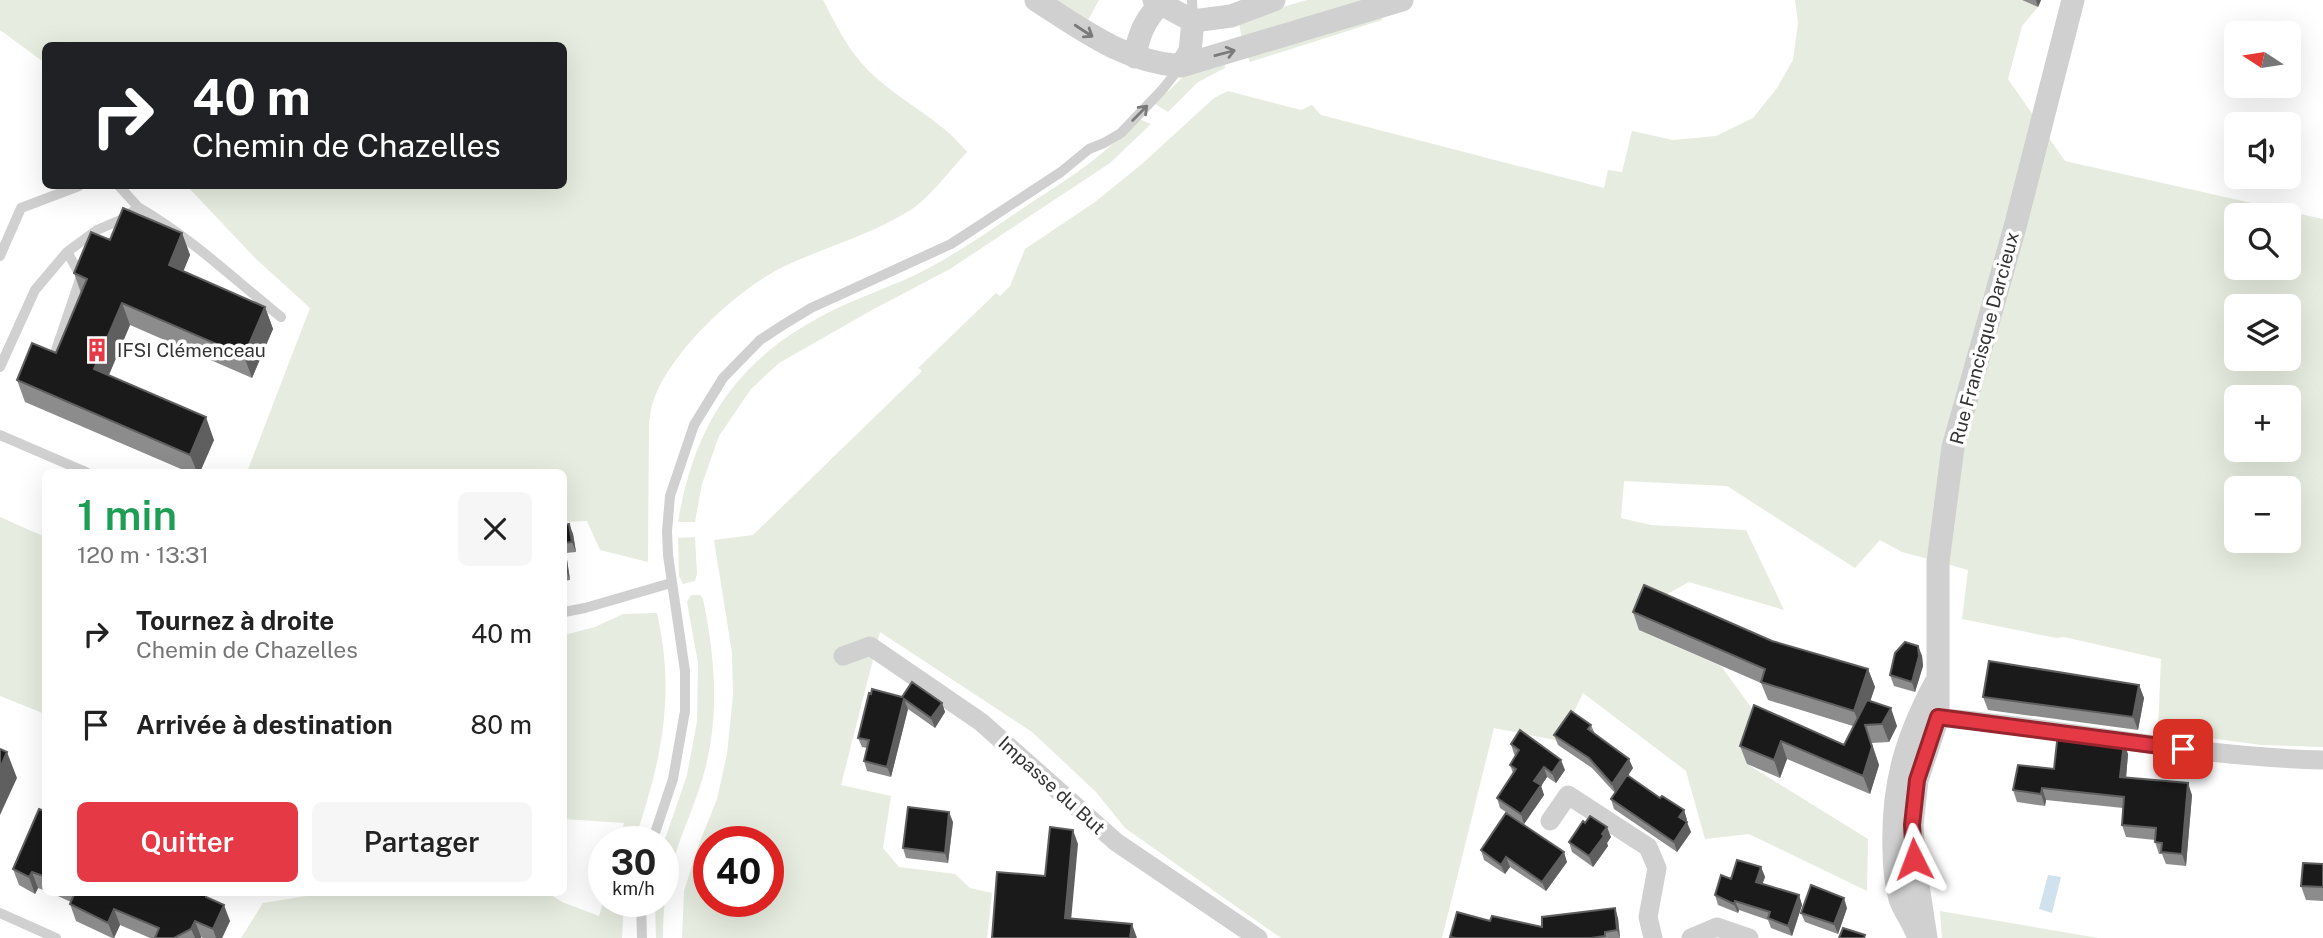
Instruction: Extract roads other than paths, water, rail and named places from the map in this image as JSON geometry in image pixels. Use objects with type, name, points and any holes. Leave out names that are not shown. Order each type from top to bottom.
[{"type":"street","points":[[1036,0],[1094,38],[1135,57],[1149,62],[1181,65],[1402,0]]},
{"type":"street","points":[[1135,57],[1143,25],[1159,1],[1231,16],[1275,0]]},
{"type":"street","name":"Rue Francisque Darcieux","points":[[1926,938],[1914,859],[1912,825],[1928,716],[1937,681],[1938,562],[1953,447],[2015,226],[2073,0]]},
{"type":"street","points":[[1181,65],[1190,51],[1193,10]]},
{"type":"street","name":"Impasse du But","points":[[843,656],[870,646],[981,722],[1116,842],[1258,938]]},
{"type":"street","points":[[1928,716],[2172,747],[2283,759],[2323,760]]},
{"type":"street","name":"Rue Francisque Darcieux","points":[[1919,938],[1900,899],[1894,862],[1893,825],[1898,776],[1928,716]]},
{"type":"street","points":[[1550,821],[1568,795],[1648,847],[1657,868],[1648,917],[1653,938]]},
{"type":"street","points":[[1690,938],[1717,928],[1749,938]]},
{"type":"lane","points":[[657,826],[673,779],[685,711],[685,671],[671,583],[667,531],[670,496],[694,425],[723,378],[760,340],[783,325],[811,308],[951,244],[1061,172],[1089,149],[1121,133],[1162,90],[1181,65]]},
{"type":"lane","points":[[0,256],[21,208],[71,189]]},
{"type":"lane","points":[[122,189],[138,207],[192,244],[281,317]]},
{"type":"lane","points":[[0,367],[35,290],[67,252],[97,230],[125,218],[138,207]]},
{"type":"lane","points":[[53,359],[81,276],[67,252]]},
{"type":"lane","points":[[0,435],[79,469]]},
{"type":"lane","points":[[567,611],[671,583]]},
{"type":"lane","points":[[0,913],[56,938]]},
{"type":"lane","points":[[641,917],[642,938]]},
{"type":"water","points":[[2048,875],[2061,877],[2052,913],[2039,909]]},
{"type":"place","name":"IFSI Clémenceau","points":[[97,350]]}]
